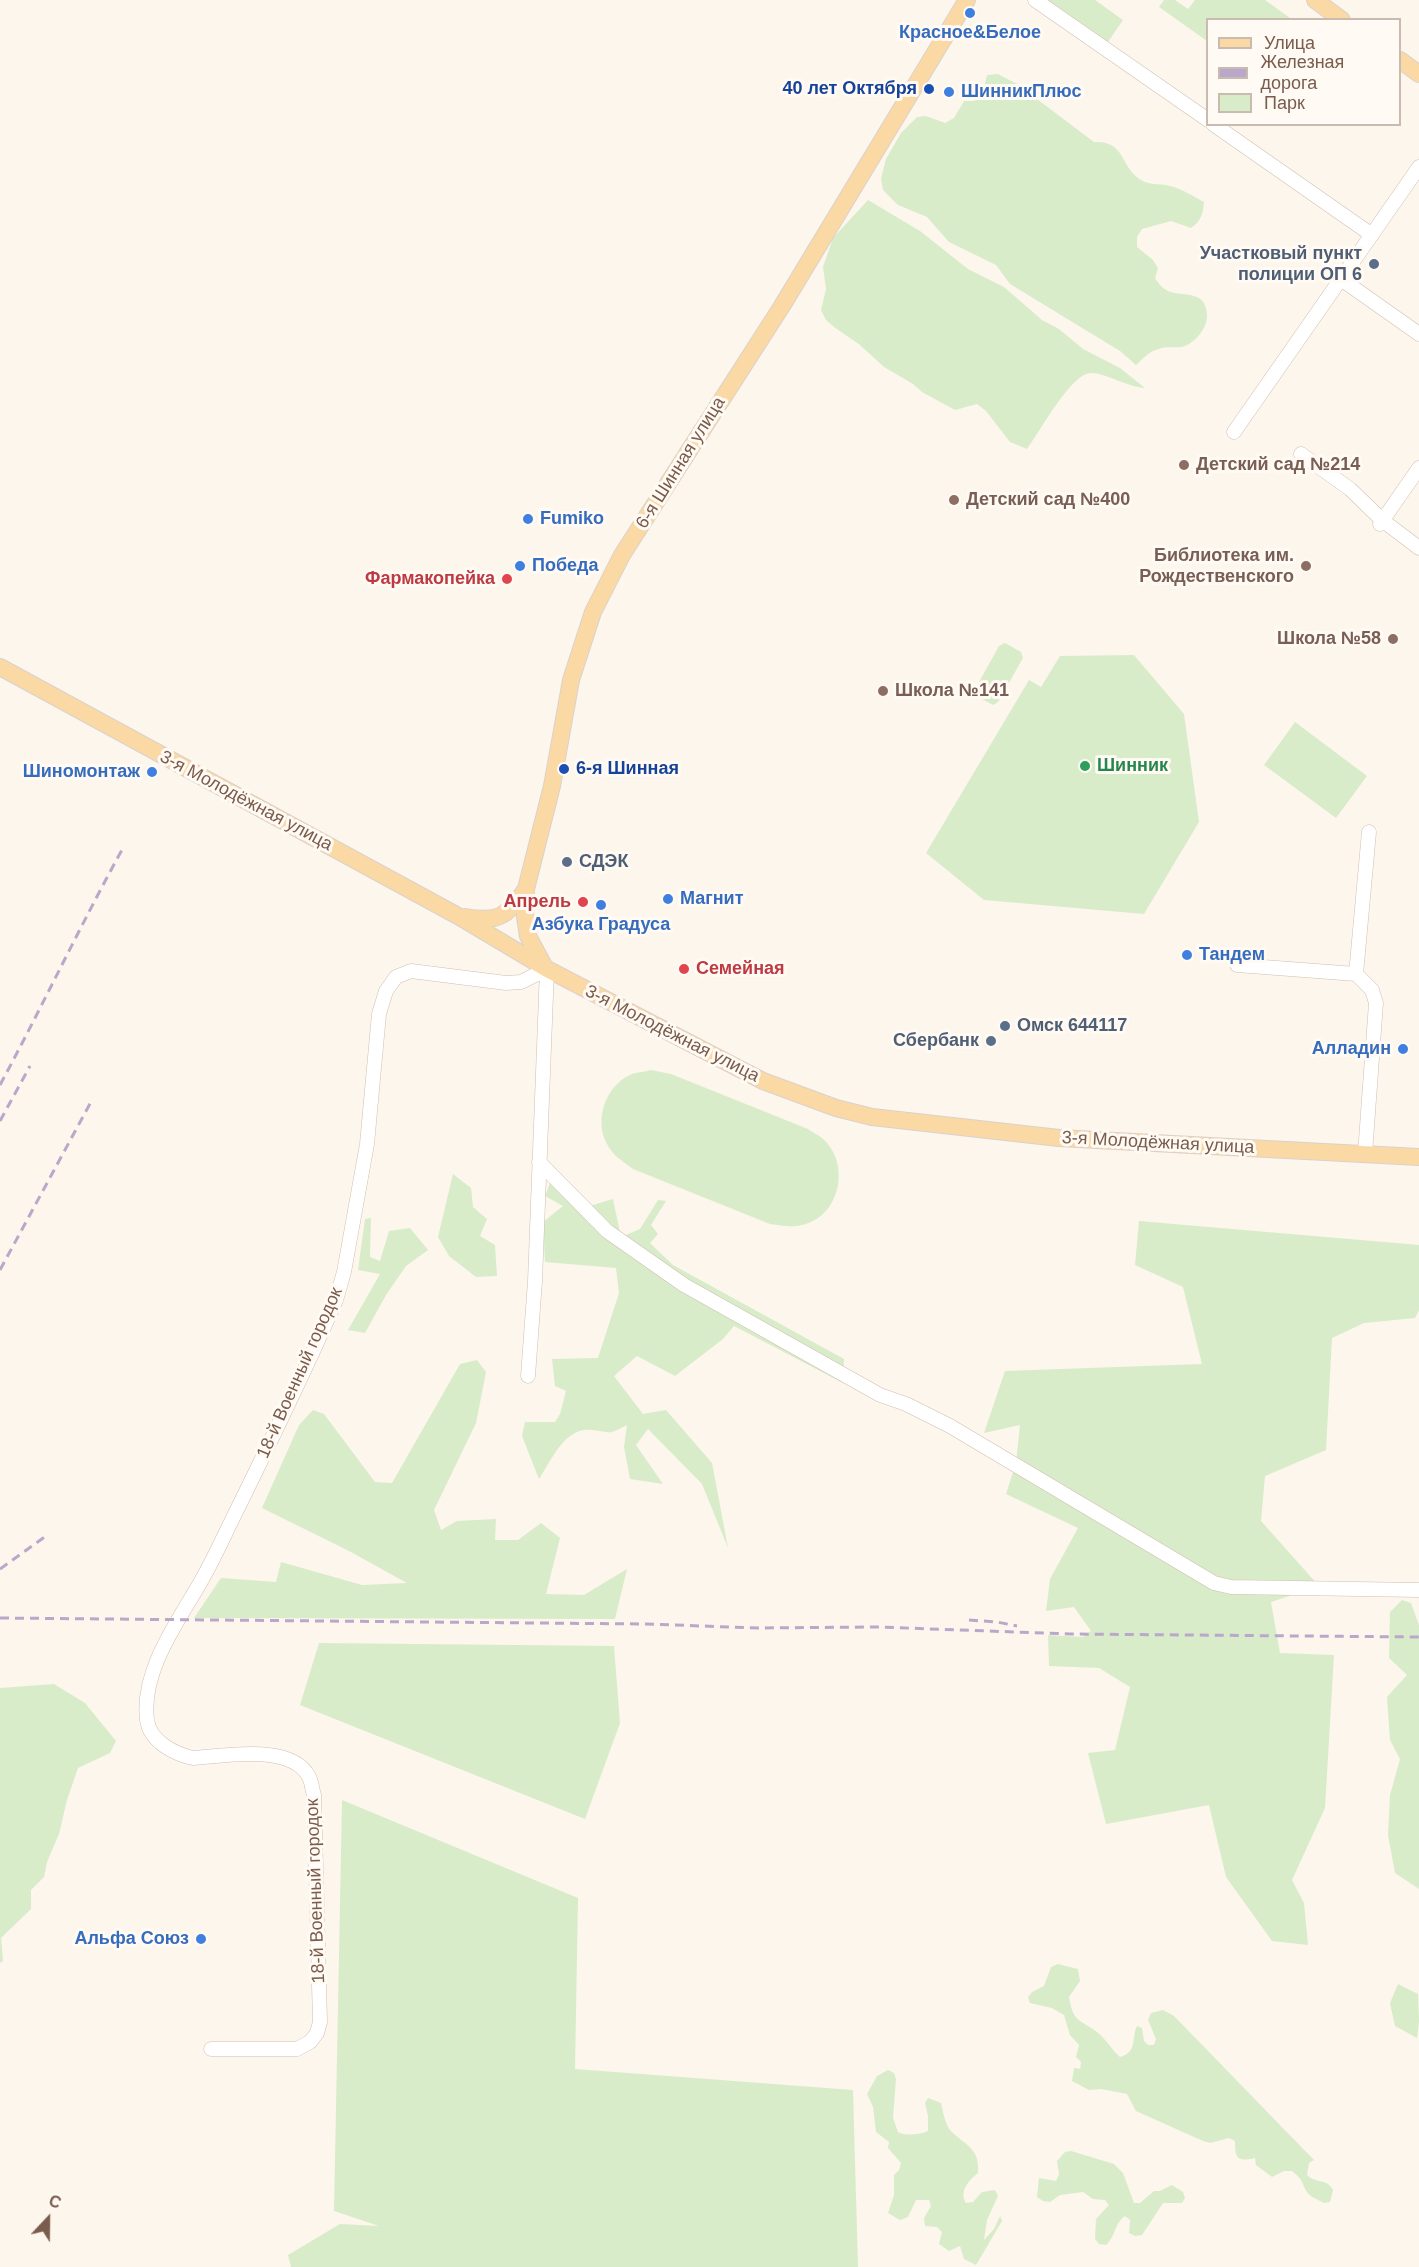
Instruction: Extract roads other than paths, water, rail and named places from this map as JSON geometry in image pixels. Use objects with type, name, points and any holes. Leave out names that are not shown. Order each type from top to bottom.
[{"type":"main road","name":"6-я Шинная улица","points":[[547,969],[535,952],[528,936],[525,917],[526,890],[552,786],[571,680],[589,624],[622,555],[782,306],[967,0]]},
{"type":"main road","points":[[1315,0],[1339,18]]},
{"type":"main road","points":[[1401,61],[1419,74]]},
{"type":"main road","name":"3-я Молодёжная улица","points":[[0,668],[458,916],[547,969],[763,1081],[836,1108],[872,1117],[1059,1138],[1419,1157]]},
{"type":"main road","points":[[458,916],[484,921],[503,916],[526,890]]},
{"type":"street","points":[[1035,0],[1206,119]]},
{"type":"street","points":[[1216,126],[1372,235]]},
{"type":"street","points":[[1234,432],[1419,167]]},
{"type":"street","points":[[1341,279],[1419,334]]},
{"type":"street","points":[[1302,454],[1350,489],[1381,522],[1419,548]]},
{"type":"street","points":[[1381,522],[1419,468]]},
{"type":"street","points":[[1356,974],[1369,832]]},
{"type":"street","points":[[1237,965],[1356,974],[1372,990],[1377,1004],[1365,1154]]},
{"type":"street","points":[[528,1376],[535,1281],[547,969]]},
{"type":"street","name":"18-й Военный городок","points":[[211,2049],[297,2049],[310,2042],[317,2033],[320,2022],[314,1795],[310,1777],[298,1764],[288,1758],[268,1754],[194,1758],[182,1755],[161,1744],[147,1723],[150,1682],[159,1657],[224,1537],[336,1300],[344,1272],[367,1144],[379,1014],[386,991],[396,978],[411,971],[506,983],[521,982],[547,969]]},
{"type":"street","points":[[539,1162],[607,1231],[684,1285],[880,1395],[906,1404],[950,1426],[1214,1583],[1231,1587],[1419,1590]]},
{"type":"railway","points":[[0,1085],[123,848]]},
{"type":"railway","points":[[0,1121],[30,1066]]},
{"type":"railway","points":[[0,1270],[92,1100]]},
{"type":"railway","points":[[0,1569],[46,1536]]},
{"type":"railway","points":[[0,1618],[645,1624],[759,1628],[878,1627],[1070,1634],[1419,1637]]},
{"type":"railway","points":[[969,1620],[1017,1626]]},
{"type":"place","name":"Красное&Белое","points":[[970,13]]},
{"type":"place","name":"40 лет Октября","points":[[929,89]]},
{"type":"place","name":"ШинникПлюс","points":[[949,92]]},
{"type":"place","name":"Участковый пункт полиции ОП 6","points":[[1374,264]]},
{"type":"place","name":"Детский сад №214","points":[[1184,465]]},
{"type":"place","name":"Детский сад №400","points":[[954,500]]},
{"type":"place","name":"Fumiko","points":[[528,519]]},
{"type":"place","name":"Победа","points":[[520,566]]},
{"type":"place","name":"Библиотека им. Рождественского","points":[[1306,566]]},
{"type":"place","name":"Фармакопейка","points":[[507,579]]},
{"type":"place","name":"Школа №58","points":[[1393,639]]},
{"type":"place","name":"Школа №141","points":[[883,691]]},
{"type":"place","name":"Шинник","points":[[1085,766]]},
{"type":"place","name":"6-я Шинная","points":[[564,769]]},
{"type":"place","name":"Шиномонтаж","points":[[152,772]]},
{"type":"place","name":"СДЭК","points":[[567,862]]},
{"type":"place","name":"Магнит","points":[[668,899]]},
{"type":"place","name":"Апрель","points":[[583,902]]},
{"type":"place","name":"Азбука Градуса","points":[[601,905]]},
{"type":"place","name":"Тандем","points":[[1187,955]]},
{"type":"place","name":"Семейная","points":[[684,969]]},
{"type":"place","name":"Омск 644117","points":[[1005,1026]]},
{"type":"place","name":"Сбербанк","points":[[991,1041]]},
{"type":"place","name":"Алладин","points":[[1403,1049]]},
{"type":"place","name":"Альфа Союз","points":[[201,1939]]}]
